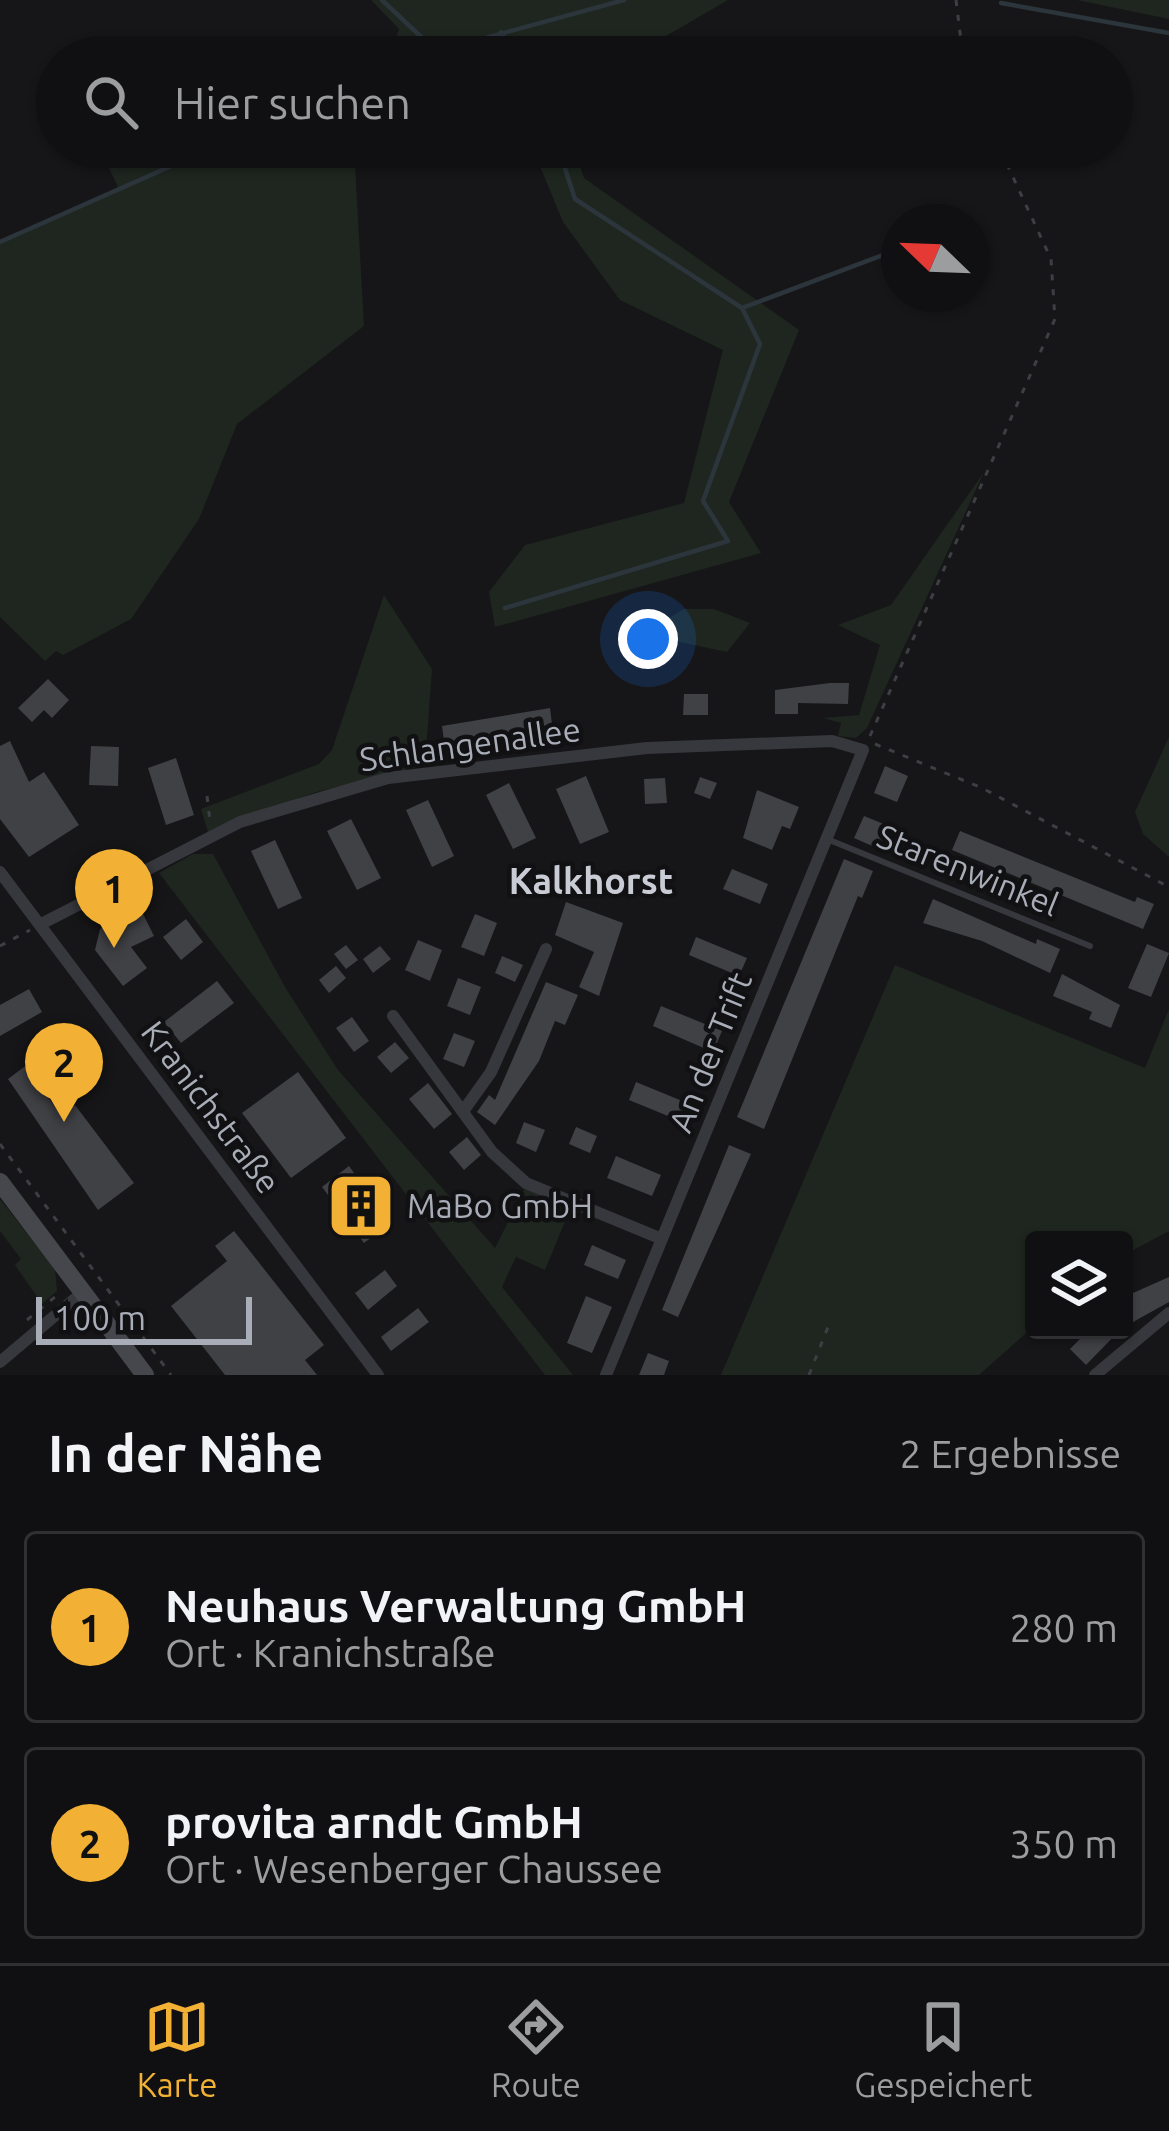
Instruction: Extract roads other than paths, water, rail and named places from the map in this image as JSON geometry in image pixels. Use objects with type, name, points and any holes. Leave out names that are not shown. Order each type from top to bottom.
[{"type":"main road","points":[[0,1182],[145,1375]]},
{"type":"street","name":"Schlangenallee","points":[[41,924],[240,822],[388,778],[647,748],[832,741],[866,746]]},
{"type":"street","name":"An der Trift","points":[[606,1375],[866,746]]},
{"type":"street","name":"Kranichstraße","points":[[0,872],[378,1375]]},
{"type":"street","points":[[464,1111],[490,1072],[546,949]]},
{"type":"street","points":[[392,1016],[492,1152],[526,1183],[662,1239]]},
{"type":"street","points":[[0,1362],[83,1292]]},
{"type":"street","points":[[1095,1375],[1169,1313]]},
{"type":"lane","name":"Starenwinkel","points":[[827,838],[1090,946]]},
{"type":"waterway","points":[[382,0],[420,36]]},
{"type":"waterway","points":[[493,36],[624,0]]},
{"type":"waterway","points":[[1001,3],[1169,33]]},
{"type":"waterway","points":[[501,32],[503,36]]},
{"type":"waterway","points":[[0,242],[167,168]]},
{"type":"waterway","points":[[565,168],[575,199],[742,308],[881,256]]},
{"type":"waterway","points":[[505,608],[728,541],[703,501],[760,344],[742,308]]},
{"type":"place","name":"Neuhaus Verwaltung GmbH","points":[[114,948]]},
{"type":"place","name":"provita arndt GmbH","points":[[64,1122]]},
{"type":"place","name":"MaBo GmbH","points":[[361,1206]]},
{"type":"district","name":"Kalkhorst","points":[[591,881]]}]
